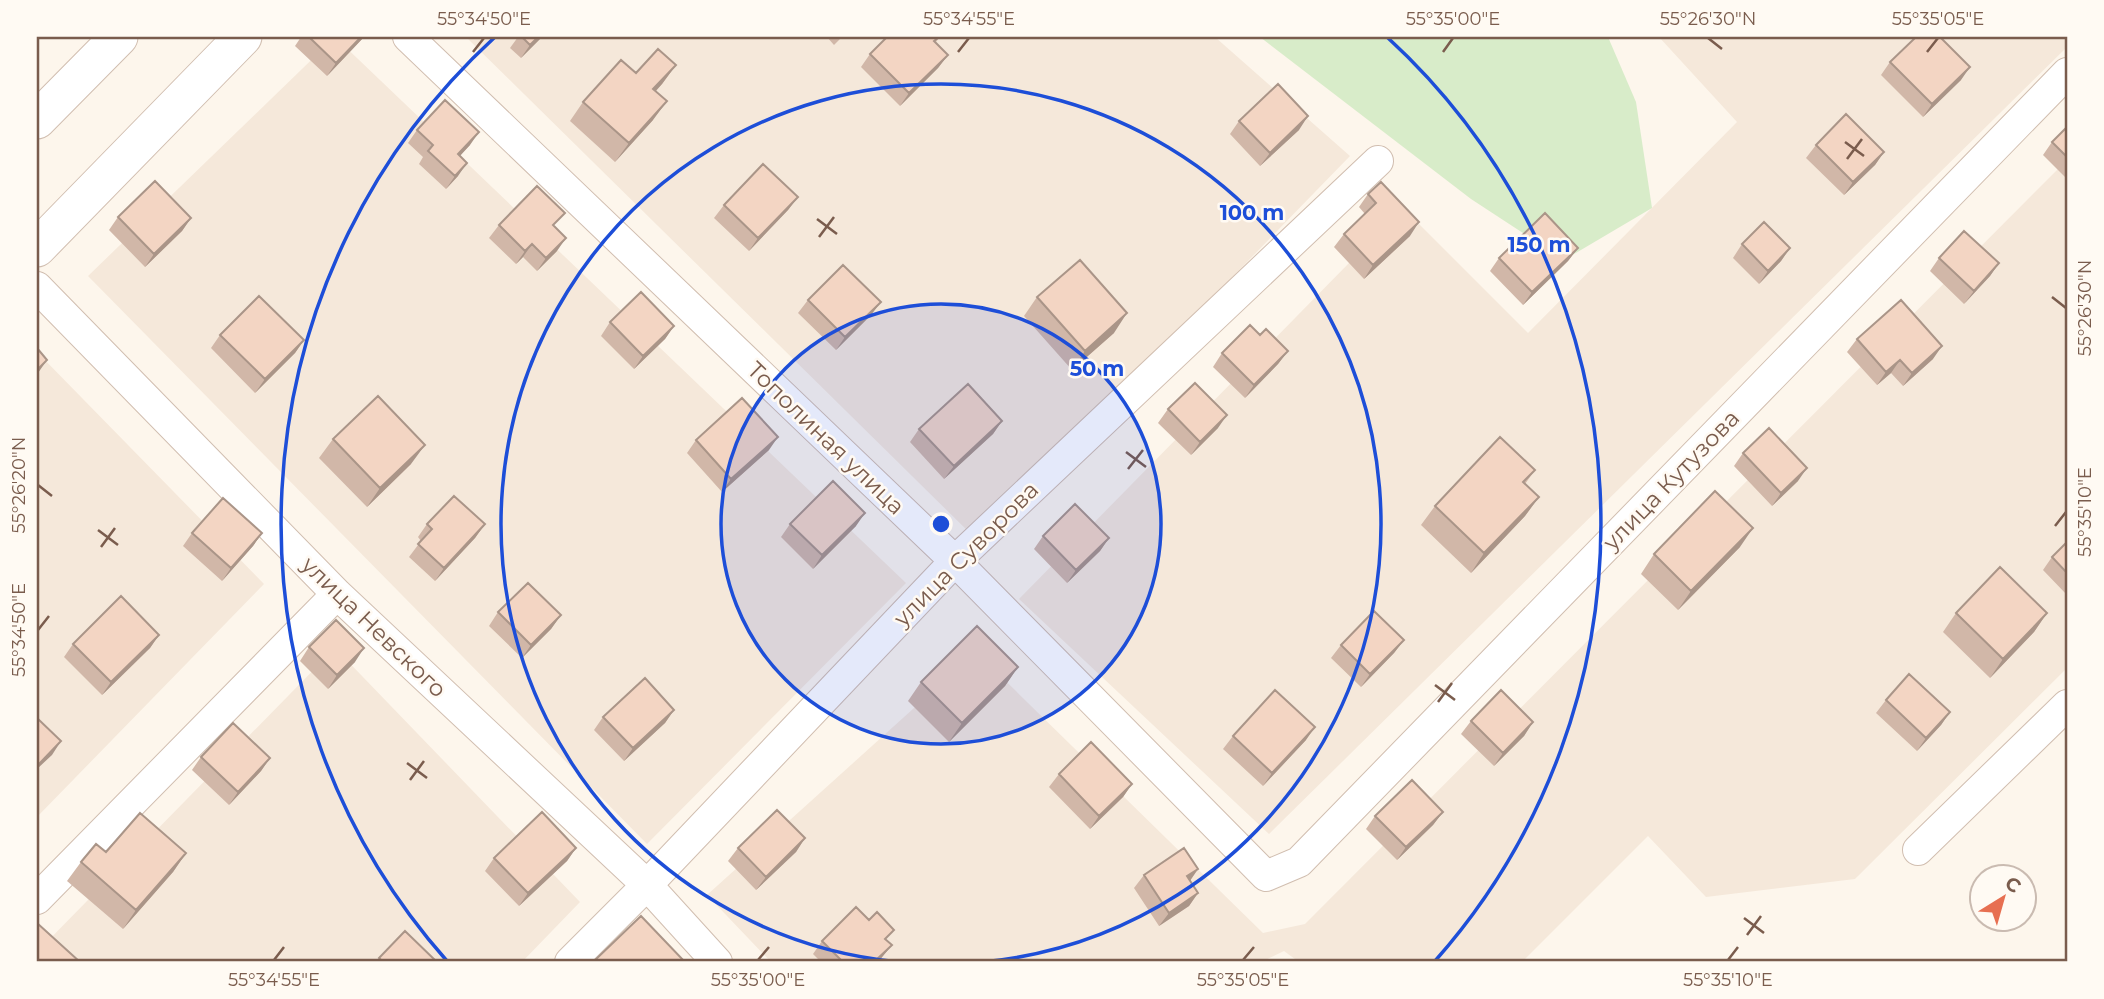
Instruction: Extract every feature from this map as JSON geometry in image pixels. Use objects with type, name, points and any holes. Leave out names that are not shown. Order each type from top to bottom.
[{"type":"street","points":[[37,120],[119,37]]},
{"type":"street","points":[[37,248],[243,37]]},
{"type":"street","name":"Тополиная улица","points":[[408,37],[955,561],[1266,876]]},
{"type":"street","name":"улица Кутузова","points":[[1266,876],[1299,862],[2067,73]]},
{"type":"street","name":"улица Суворова","points":[[569,962],[647,886],[955,561],[1378,161]]},
{"type":"street","name":"улица Невского","points":[[37,287],[337,594],[647,886],[717,962]]},
{"type":"street","points":[[37,898],[337,594]]},
{"type":"street","points":[[1918,850],[2067,705]]},
{"type":"shaded area","points":[[335,37],[906,583],[647,844],[88,276]]},
{"type":"shaded area","points":[[466,37],[1215,37],[1350,156],[977,540]]},
{"type":"shaded area","points":[[1659,37],[2067,37],[2067,47],[1269,834],[1019,599],[1403,208],[1528,333],[1737,122]]},
{"type":"shaded area","points":[[2067,160],[2067,668],[1855,879],[1706,897],[1648,836],[1522,962],[1299,962],[1284,951],[1261,962],[771,962],[707,895],[976,652],[1263,933],[1305,924]]},
{"type":"shaded area","points":[[37,352],[264,584],[37,817]]},
{"type":"shaded area","points":[[335,648],[580,902],[522,962],[37,962],[37,952]]},
{"type":"green space","points":[[1260,37],[1608,37],[1636,102],[1652,208],[1564,260],[1471,199]]},
{"type":"building","points":[[309,37],[361,37],[336,63]]},
{"type":"building","points":[[522,37],[538,37],[530,45]]},
{"type":"building","points":[[887,37],[939,37],[934,41],[948,55],[909,93],[870,54]]},
{"type":"building","points":[[1916,37],[1940,37],[1970,67],[1932,104],[1890,62]]},
{"type":"building","points":[[658,49],[676,65],[653,89],[667,101],[629,143],[583,102],[621,60],[636,73]]},
{"type":"building","points":[[1278,84],[1308,116],[1270,153],[1239,121]]},
{"type":"building","points":[[445,100],[479,132],[458,154],[467,163],[455,176],[428,151],[433,145],[417,130]]},
{"type":"building","points":[[1846,114],[1884,152],[1853,182],[1816,145]]},
{"type":"building","points":[[2067,127],[2067,157],[2052,142]]},
{"type":"building","points":[[763,164],[798,197],[758,238],[724,205]]},
{"type":"building","points":[[155,181],[191,218],[154,254],[118,217]]},
{"type":"building","points":[[1381,182],[1419,222],[1373,265],[1344,234],[1376,203],[1368,194]]},
{"type":"building","points":[[537,186],[565,213],[553,225],[566,238],[546,258],[532,244],[525,251],[499,225]]},
{"type":"building","points":[[1545,213],[1578,248],[1532,292],[1499,258]]},
{"type":"building","points":[[1764,222],[1790,248],[1768,271],[1742,244]]},
{"type":"building","points":[[1964,231],[1999,263],[1974,291],[1939,258]]},
{"type":"building","points":[[1080,260],[1127,313],[1085,351],[1037,297]]},
{"type":"building","points":[[843,265],[881,302],[845,337],[808,300]]},
{"type":"building","points":[[641,292],[674,326],[643,356],[610,322]]},
{"type":"building","points":[[259,296],[304,340],[265,379],[220,335]]},
{"type":"building","points":[[1901,300],[1942,346],[1912,373],[1900,360],[1886,372],[1857,339]]},
{"type":"building","points":[[1250,325],[1260,335],[1266,329],[1288,351],[1254,385],[1222,353]]},
{"type":"building","points":[[37,348],[47,360],[37,370]]},
{"type":"building","points":[[1195,383],[1227,415],[1200,442],[1168,409]]},
{"type":"building","points":[[968,384],[1002,421],[954,466],[919,429]]},
{"type":"building","points":[[378,396],[425,445],[380,488],[333,439]]},
{"type":"building","points":[[742,398],[778,437],[731,479],[696,440]]},
{"type":"building","points":[[1769,428],[1807,468],[1781,493],[1743,453]]},
{"type":"building","points":[[1500,437],[1535,470],[1523,482],[1539,497],[1484,553],[1435,506]]},
{"type":"building","points":[[833,481],[865,513],[822,555],[790,524]]},
{"type":"building","points":[[1715,491],[1753,528],[1691,591],[1654,554]]},
{"type":"building","points":[[454,496],[485,524],[444,568],[418,544],[432,529],[427,524]]},
{"type":"building","points":[[223,498],[262,533],[231,568],[192,533]]},
{"type":"building","points":[[1075,504],[1109,538],[1076,570],[1043,536]]},
{"type":"building","points":[[2067,542],[2067,573],[2052,557]]},
{"type":"building","points":[[2000,567],[2047,613],[2003,659],[1956,613]]},
{"type":"building","points":[[528,583],[561,615],[531,645],[498,612]]},
{"type":"building","points":[[121,596],[159,635],[111,682],[73,644]]},
{"type":"building","points":[[1374,611],[1404,640],[1370,674],[1341,645]]},
{"type":"building","points":[[336,620],[364,648],[337,675],[309,647]]},
{"type":"building","points":[[977,626],[1018,667],[962,723],[921,682]]},
{"type":"building","points":[[1909,674],[1950,712],[1926,738],[1886,700]]},
{"type":"building","points":[[645,678],[674,710],[633,748],[603,717]]},
{"type":"building","points":[[1275,690],[1315,727],[1272,773],[1233,736]]},
{"type":"building","points":[[1501,690],[1533,722],[1503,753],[1471,721]]},
{"type":"building","points":[[37,718],[61,741],[37,766]]},
{"type":"building","points":[[233,723],[270,758],[238,792],[201,757]]},
{"type":"building","points":[[1091,742],[1132,784],[1099,816],[1059,774]]},
{"type":"building","points":[[1412,780],[1443,812],[1406,847],[1375,816]]},
{"type":"building","points":[[777,810],[805,838],[766,877],[738,848]]},
{"type":"building","points":[[542,812],[576,848],[528,893],[494,858]]},
{"type":"building","points":[[140,813],[186,853],[136,910],[81,862],[96,844],[106,852]]},
{"type":"building","points":[[1184,848],[1198,869],[1187,876],[1198,893],[1169,913],[1144,875]]},
{"type":"building","points":[[856,907],[869,920],[877,912],[894,930],[885,939],[892,945],[874,962],[843,962],[822,941]]},
{"type":"building","points":[[641,916],[685,962],[593,962]]},
{"type":"building","points":[[37,923],[80,962],[37,962]]},
{"type":"building","points":[[405,931],[437,962],[383,962],[379,958]]}]
